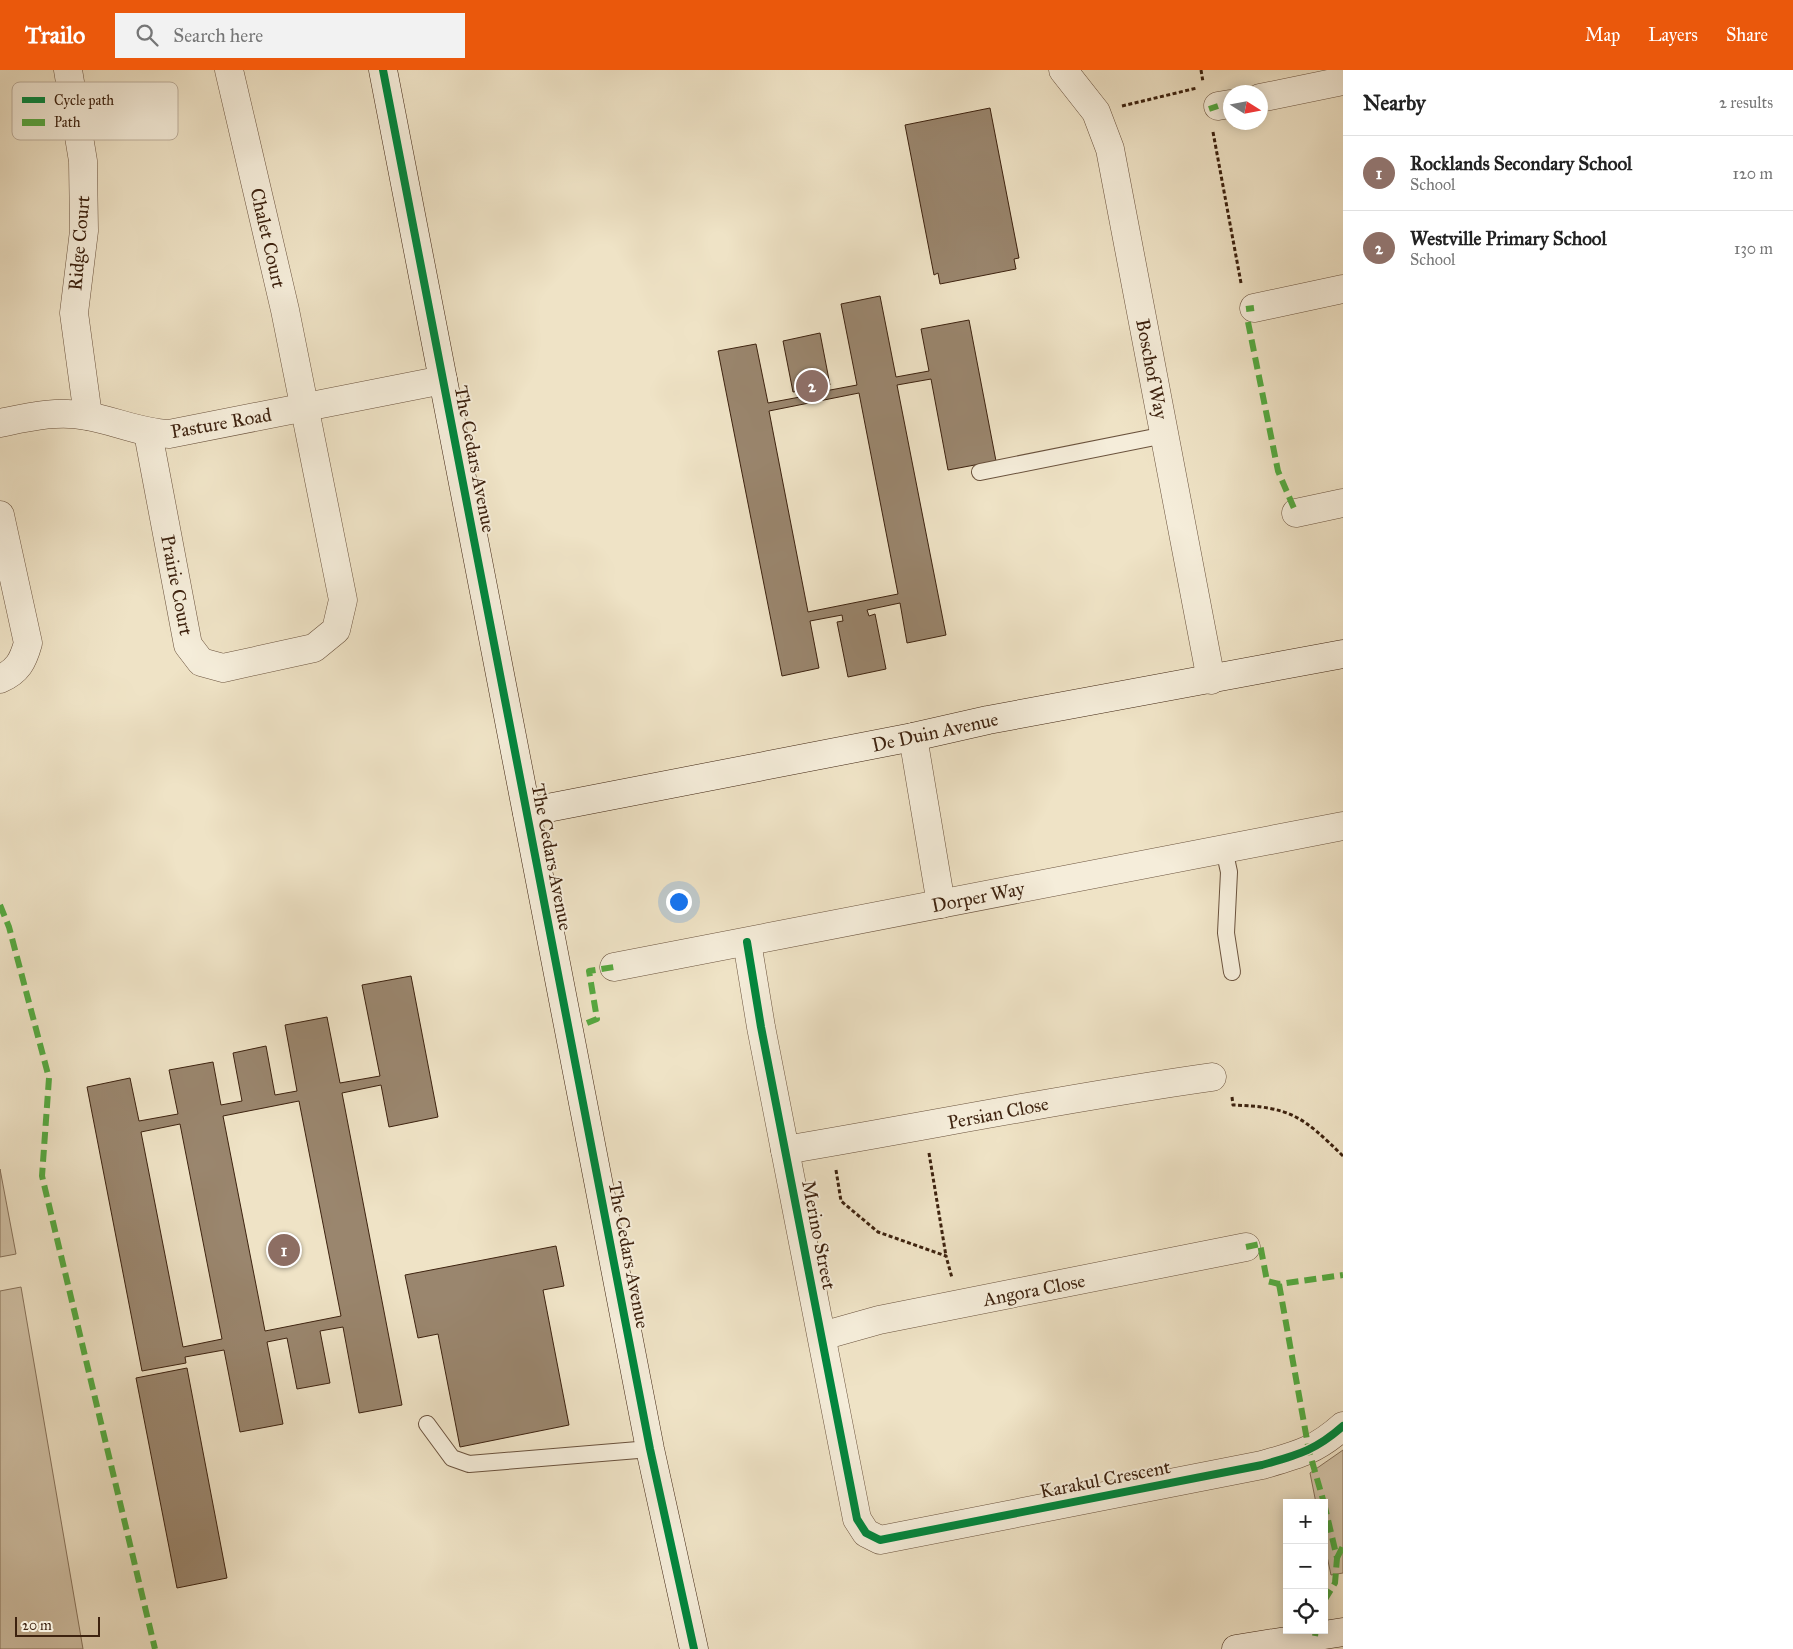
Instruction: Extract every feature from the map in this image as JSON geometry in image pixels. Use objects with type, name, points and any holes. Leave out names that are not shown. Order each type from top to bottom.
[{"type":"street","name":"Chalet Court","points":[[229,70],[285,310],[304,408]]},
{"type":"street","name":"The Cedars Avenue","points":[[382,70],[650,1449],[694,1649]]},
{"type":"street","name":"Boschof Way","points":[[1063,70],[1096,112],[1110,148],[1212,680]]},
{"type":"street","points":[[1268,96],[1343,81]]},
{"type":"street","name":"Ridge Court","points":[[80,140],[83,161],[84,231],[74,313],[88,416]]},
{"type":"street","points":[[1249,299],[1343,289]]},
{"type":"street","name":"Pasture Road","points":[[0,422],[58,414],[88,416],[148,433],[169,434],[443,380]]},
{"type":"street","name":"Prairie Court","points":[[148,433],[188,645],[201,662],[223,668],[314,648],[336,630],[342,600],[304,408]]},
{"type":"street","points":[[1296,512],[1343,504]]},
{"type":"street","points":[[0,515],[28,643],[23,661],[14,673],[0,679]]},
{"type":"street","name":"De Duin Avenue","points":[[527,812],[913,737],[988,720],[1212,680],[1343,654]]},
{"type":"street","points":[[913,737],[941,904]]},
{"type":"street","name":"Dorper Way","points":[[614,967],[1343,826]]},
{"type":"street","name":"Merino Street","points":[[747,942],[785,1150],[858,1520],[866,1533]]},
{"type":"street","name":"Persian Close","points":[[785,1150],[924,1127],[1118,1090],[1212,1077]]},
{"type":"street","name":"Angora Close","points":[[822,1336],[878,1320],[1246,1247]]},
{"type":"street","name":"Karakul Crescent","points":[[866,1533],[880,1540],[1262,1465],[1309,1451],[1329,1439],[1343,1426]]},
{"type":"street","points":[[1236,1649],[1343,1632]]},
{"type":"lane","points":[[980,472],[1165,435]]},
{"type":"lane","points":[[1224,849],[1229,872],[1225,918],[1232,972]]},
{"type":"lane","points":[[427,1424],[452,1458],[469,1464],[650,1449]]},
{"type":"path","points":[[1096,112],[1204,86],[1201,70]]},
{"type":"path","points":[[1220,113],[1249,299]]},
{"type":"path","points":[[1212,1077],[1230,1075],[1233,1105],[1282,1110],[1302,1119],[1343,1156]]},
{"type":"path","points":[[924,1127],[946,1256],[958,1305]]},
{"type":"path","points":[[830,1143],[841,1201],[878,1232],[946,1256]]},
{"type":"shaded area","points":[[0,1169],[16,1254],[0,1257]]},
{"type":"shaded area","points":[[21,1287],[83,1649],[0,1649],[0,1291]]},
{"type":"shaded area","points":[[1343,1450],[1343,1573],[1331,1575],[1328,1561],[1328,1499],[1315,1499],[1310,1473]]},
{"type":"building","points":[[990,108],[1019,258],[1014,259],[1016,269],[940,284],[938,273],[934,275],[905,125]]},
{"type":"building","points":[[880,296],[896,377],[929,371],[921,329],[969,320],[996,461],[948,470],[931,379],[897,385],[946,635],[907,643],[900,603],[867,610],[869,616],[875,614],[886,669],[848,677],[837,622],[843,621],[842,615],[810,621],[819,668],[782,676],[718,351],[756,344],[768,403],[800,397],[799,391],[793,392],[783,341],[820,333],[830,385],[824,386],[825,391],[857,385],[841,304]],"holes":[[[859,393],[898,594],[808,612],[769,411]]]},
{"type":"building","points":[[411,976],[438,1117],[389,1127],[381,1085],[342,1093],[402,1405],[359,1413],[343,1327],[320,1331],[330,1383],[297,1389],[287,1338],[267,1342],[283,1424],[240,1432],[224,1350],[185,1357],[186,1363],[142,1371],[87,1087],[130,1078],[139,1121],[178,1114],[169,1070],[213,1062],[221,1105],[242,1101],[233,1053],[266,1046],[275,1095],[297,1091],[285,1025],[327,1017],[340,1083],[380,1076],[362,985]],"holes":[[[299,1101],[341,1316],[265,1331],[223,1116]],[[180,1124],[222,1339],[183,1347],[141,1132]]]},
{"type":"building","points":[[556,1246],[564,1286],[543,1290],[569,1425],[460,1447],[438,1334],[418,1338],[405,1275]]},
{"type":"building","points":[[187,1368],[227,1578],[177,1588],[136,1378]]},
{"type":"marked path","points":[[1209,109],[1218,106]]},
{"type":"marked path","points":[[1246,309],[1254,308]]},
{"type":"marked path","points":[[1248,322],[1278,471],[1296,513]]},
{"type":"marked path","points":[[0,905],[9,927],[49,1078],[42,1176],[155,1649]]},
{"type":"marked path","points":[[587,1023],[597,1019],[589,971],[614,967]]},
{"type":"marked path","points":[[1246,1247],[1260,1244],[1267,1281],[1279,1284],[1343,1275]]},
{"type":"marked path","points":[[1279,1284],[1309,1451],[1323,1499]]},
{"type":"marked path","points":[[1328,1520],[1337,1558],[1335,1583],[1328,1594]]},
{"type":"marked path","points":[[1337,1558],[1343,1546]]},
{"type":"cycle path","points":[[383,70],[650,1449],[694,1649]]},
{"type":"cycle path","points":[[747,942],[761,1027],[857,1519],[866,1533],[880,1540],[1262,1465],[1314,1447],[1343,1426]]},
{"type":"place","name":"Westville Primary School","points":[[812,386]]},
{"type":"place","name":"Rocklands Secondary School","points":[[284,1250]]}]
